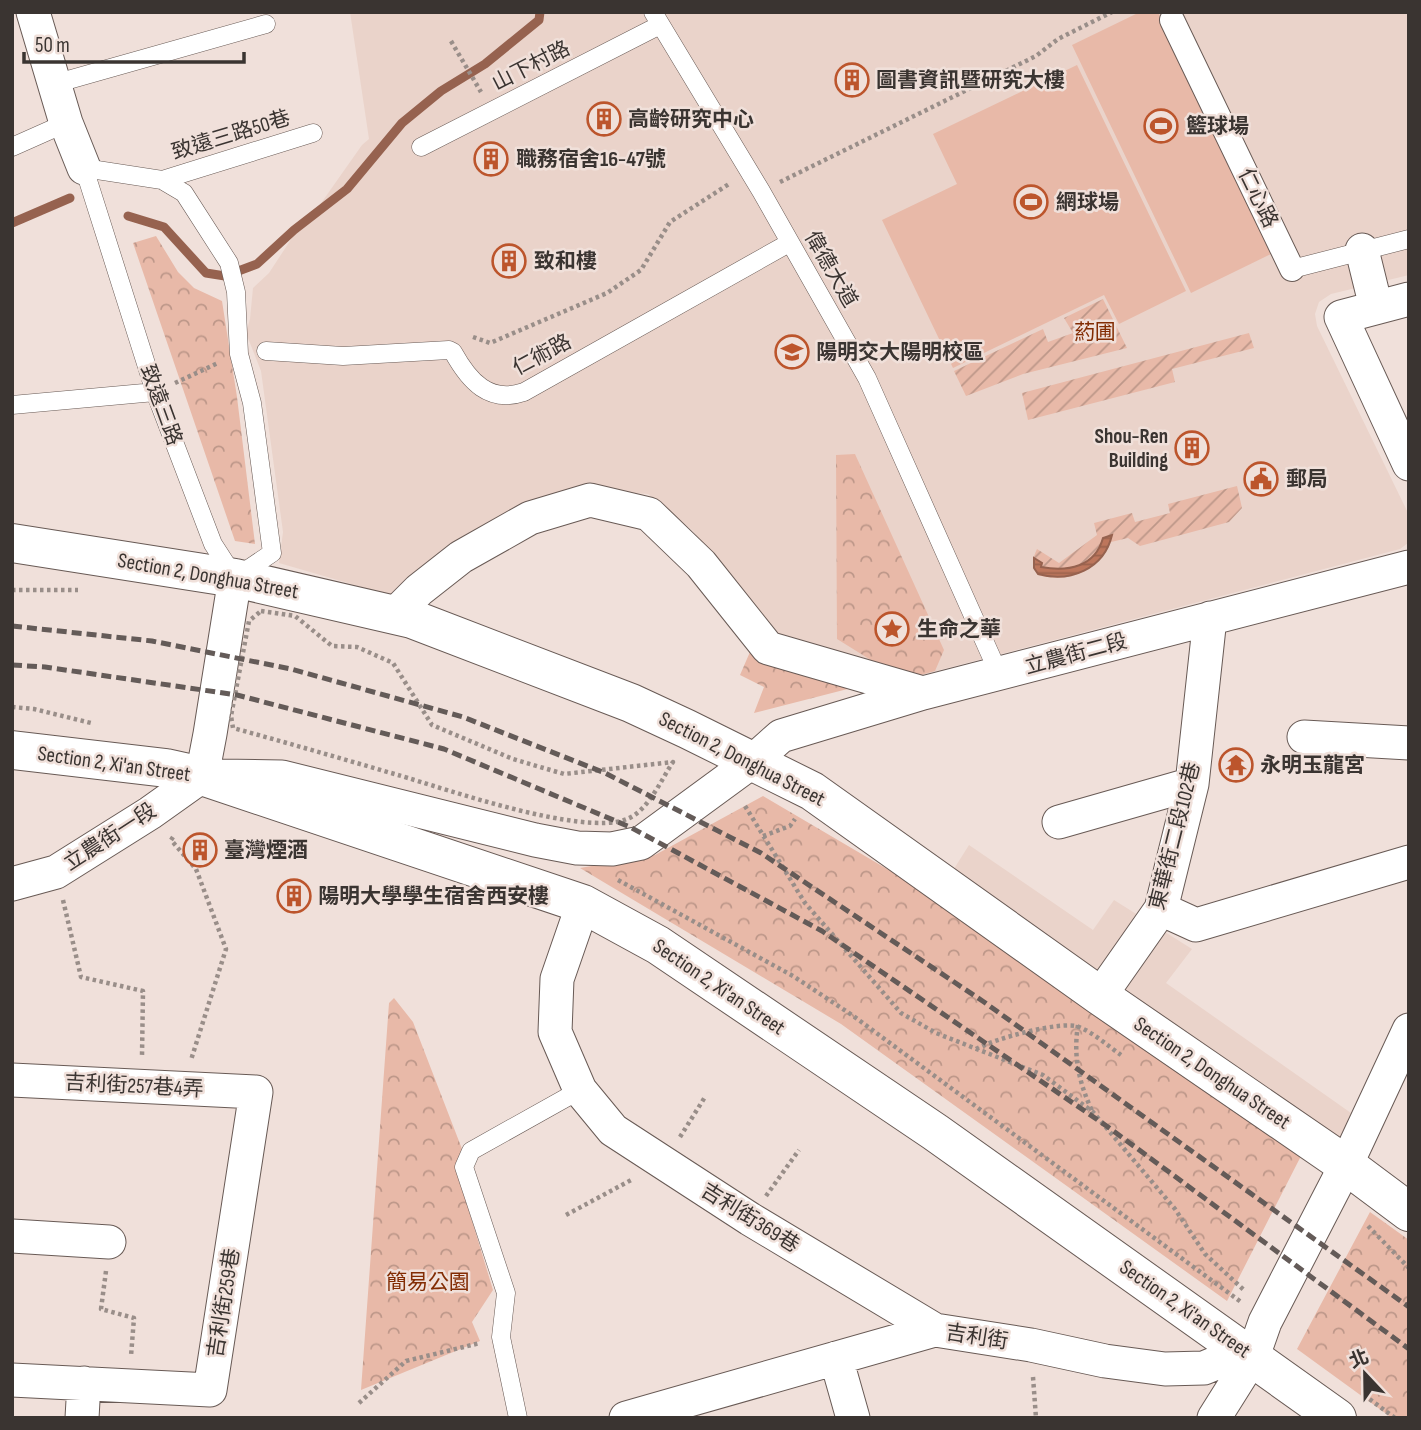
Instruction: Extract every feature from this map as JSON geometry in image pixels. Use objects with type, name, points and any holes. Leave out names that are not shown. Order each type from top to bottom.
[{"type":"street","points":[[33,12],[66,123],[84,168]]},
{"type":"street","name":"仁心路","points":[[1176,15],[1292,269]]},
{"type":"street","points":[[1362,250],[1376,307]]},
{"type":"street","points":[[1409,299],[1341,317],[1402,432],[1409,464]]},
{"type":"street","points":[[394,615],[419,590],[472,551],[530,518],[590,500],[649,514],[701,565],[768,648],[923,693]]},
{"type":"street","name":"Section 2, Donghua Street","points":[[12,544],[235,579],[412,619],[631,703],[753,761],[812,791],[1100,996],[1346,1165],[1409,1212]]},
{"type":"street","name":"立農街二段","points":[[202,776],[282,777],[536,840],[577,848],[612,849],[641,843],[753,761],[781,736],[923,693],[1409,567]]},
{"type":"street","points":[[202,776],[235,579]]},
{"type":"street","name":"東華街二段102巷","points":[[1100,996],[1161,909],[1192,784],[1210,618]]},
{"type":"street","points":[[1304,737],[1409,743]]},
{"type":"street","name":"Section 2, Xi'an Street","points":[[12,750],[166,768],[202,776],[583,904],[657,945],[923,1124],[1337,1418]]},
{"type":"street","name":"立農街一段","points":[[12,884],[56,872],[150,813],[202,776]]},
{"type":"street","points":[[1059,822],[1192,784]]},
{"type":"street","points":[[1161,909],[1196,925],[1409,862]]},
{"type":"street","name":"吉利街369巷","points":[[583,904],[557,979],[555,1032],[580,1090],[613,1130],[750,1219],[935,1330]]},
{"type":"street","points":[[1214,1418],[1253,1356],[1265,1322],[1346,1165],[1408,1035]]},
{"type":"street","name":"吉利街257巷4弄","points":[[12,1080],[257,1092]]},
{"type":"street","name":"吉利街259巷","points":[[12,1380],[210,1390],[257,1092]]},
{"type":"street","points":[[12,1236],[109,1242]]},
{"type":"street","name":"吉利街","points":[[626,1418],[935,1330],[1031,1345],[1105,1361],[1165,1369],[1204,1368],[1253,1356]]},
{"type":"street","points":[[836,1358],[853,1418]]},
{"type":"street","points":[[82,1418],[84,1383]]},
{"type":"lane","name":"偉德大道","points":[[657,19],[761,191],[867,378],[999,674]]},
{"type":"lane","name":"山下村路","points":[[421,147],[492,111],[657,19]]},
{"type":"lane","points":[[54,84],[266,24]]},
{"type":"lane","points":[[12,147],[66,123]]},
{"type":"lane","name":"致遠三路50巷","points":[[162,180],[313,134]]},
{"type":"lane","points":[[84,168],[162,180],[184,193],[229,263],[236,292],[239,354],[252,403],[272,553],[235,579]]},
{"type":"lane","name":"致遠三路","points":[[84,168],[155,392],[213,544],[235,579]]},
{"type":"lane","name":"仁心路","points":[[1292,269],[1409,239]]},
{"type":"lane","name":"仁術路","points":[[266,351],[343,356],[449,350],[468,376],[485,391],[510,397],[524,392],[789,243]]},
{"type":"lane","points":[[12,405],[155,392]]},
{"type":"lane","points":[[518,1418],[501,1337],[506,1293],[464,1167],[471,1151],[580,1090]]},
{"type":"path","points":[[761,191],[1036,56],[1058,39],[1112,12]]},
{"type":"path","points":[[451,41],[492,111]]},
{"type":"path","points":[[461,339],[473,337],[490,343],[607,293],[641,270],[670,222],[748,172]]},
{"type":"path","points":[[155,392],[239,354]]},
{"type":"path","points":[[233,727],[501,806],[557,819],[586,822],[626,820],[640,811],[673,762],[564,774],[513,759],[432,725],[393,663],[357,647],[332,646],[295,616],[261,611]]},
{"type":"path","points":[[743,802],[804,904],[901,1013],[936,1033],[1043,1075],[1093,1112],[1175,1209],[1205,1254],[1245,1291]]},
{"type":"path","points":[[763,836],[790,826],[798,815]]},
{"type":"path","points":[[179,847],[196,869],[226,949],[183,1088]]},
{"type":"path","points":[[56,872],[81,977],[143,991],[142,1086]]},
{"type":"path","points":[[626,874],[615,878],[793,976],[852,1015],[1242,1303]]},
{"type":"path","points":[[1093,1112],[1080,1084],[1076,1057],[1077,1026],[1100,996]]},
{"type":"path","points":[[976,1049],[991,1041],[1020,1034],[1059,1026],[1077,1026]]},
{"type":"path","points":[[566,1215],[663,1164],[705,1097]]},
{"type":"path","points":[[750,1219],[799,1150]]},
{"type":"path","points":[[1363,1221],[1409,1268]]},
{"type":"path","points":[[109,1242],[102,1309],[134,1318],[129,1386]]},
{"type":"path","points":[[359,1403],[407,1361],[501,1337]]},
{"type":"path","points":[[1031,1345],[1036,1418]]},
{"type":"shaded area","name":"陽明交大陽明校區","points":[[350,12],[1409,12],[1409,275],[1331,294],[1319,302],[1315,314],[1317,326],[1409,515],[1408,543],[1400,549],[894,682],[790,649],[692,530],[648,494],[620,492],[616,489],[551,500],[403,599],[279,563],[283,532],[261,371],[246,333],[253,288],[269,273],[303,221],[312,216],[369,139]]},
{"type":"shaded area","points":[[1112,535],[1102,557],[1084,571],[1073,575],[1050,576],[1038,574],[1034,568],[1034,558],[1042,563],[1041,567],[1061,569],[1079,565],[1094,555],[1103,538]]},
{"type":"shaded area","points":[[969,845],[1093,930],[1114,900],[1192,949],[1166,983],[1351,1113],[1337,1146],[952,872]]},
{"type":"green space","name":"籃球場","points":[[1140,12],[1158,12],[1273,253],[1191,293],[1072,45]]},
{"type":"green space","name":"網球場","points":[[1077,65],[1186,291],[1119,324],[1104,295],[953,368],[882,220],[957,184],[933,134]]},
{"type":"green space","points":[[156,236],[178,272],[194,288],[222,301],[255,544],[235,541],[133,243]]},
{"type":"green space","name":"葯圃","points":[[1103,299],[1127,348],[1023,374],[966,396],[954,371],[1043,329],[1048,342],[1073,333],[1064,318]]},
{"type":"green space","points":[[1249,333],[1254,348],[1172,369],[1175,382],[1028,420],[1022,393]]},
{"type":"green space","points":[[855,454],[944,650],[935,671],[903,680],[837,639],[836,455]]},
{"type":"green space","points":[[1237,486],[1242,508],[1229,522],[1140,546],[1128,538],[1111,542],[1106,552],[1091,568],[1071,576],[1060,578],[1038,575],[1035,568],[1037,549],[1059,563],[1097,535],[1094,523],[1132,513],[1135,522],[1170,513],[1168,504]]},
{"type":"green space","points":[[753,645],[867,684],[754,713],[764,687],[740,675]]},
{"type":"green space","points":[[763,796],[899,876],[1301,1156],[1227,1301],[841,1024],[580,868],[655,855]]},
{"type":"green space","name":"簡易公園","points":[[394,998],[413,1022],[462,1149],[457,1171],[493,1290],[472,1322],[480,1341],[361,1390],[389,1003]]},
{"type":"green space","points":[[1370,1212],[1409,1240],[1409,1418],[1392,1418],[1297,1349]]},
{"type":"waterway","points":[[128,216],[164,227],[206,273],[225,276],[257,264],[294,230],[347,189],[402,123],[441,91],[485,64],[539,20],[540,12]]},
{"type":"waterway","points":[[12,223],[70,198]]},
{"type":"railway","points":[[12,626],[152,641],[291,669],[463,717],[605,773],[761,853],[984,1002],[1409,1307]]},
{"type":"railway","points":[[12,665],[45,667],[237,695],[444,749],[630,827],[822,931],[1108,1127],[1409,1349]]},
{"type":"place","name":"圖書資訊暨研究大樓","points":[[852,80]]},
{"type":"place","name":"高齡研究中心","points":[[604,119]]},
{"type":"place","name":"籃球場","points":[[1161,126]]},
{"type":"place","name":"職務宿舍16-47號","points":[[491,159]]},
{"type":"place","name":"網球場","points":[[1031,202]]},
{"type":"place","name":"致和樓","points":[[509,261]]},
{"type":"place","name":"陽明交大陽明校區","points":[[792,352]]},
{"type":"place","name":"Shou-Ren Building","points":[[1192,448]]},
{"type":"place","name":"郵局","points":[[1261,479]]},
{"type":"place","name":"生命之華","points":[[892,629]]},
{"type":"place","name":"永明玉龍宮","points":[[1236,765]]},
{"type":"place","name":"臺灣煙酒","points":[[200,850]]},
{"type":"place","name":"陽明大學學生宿舍西安樓","points":[[294,896]]}]
